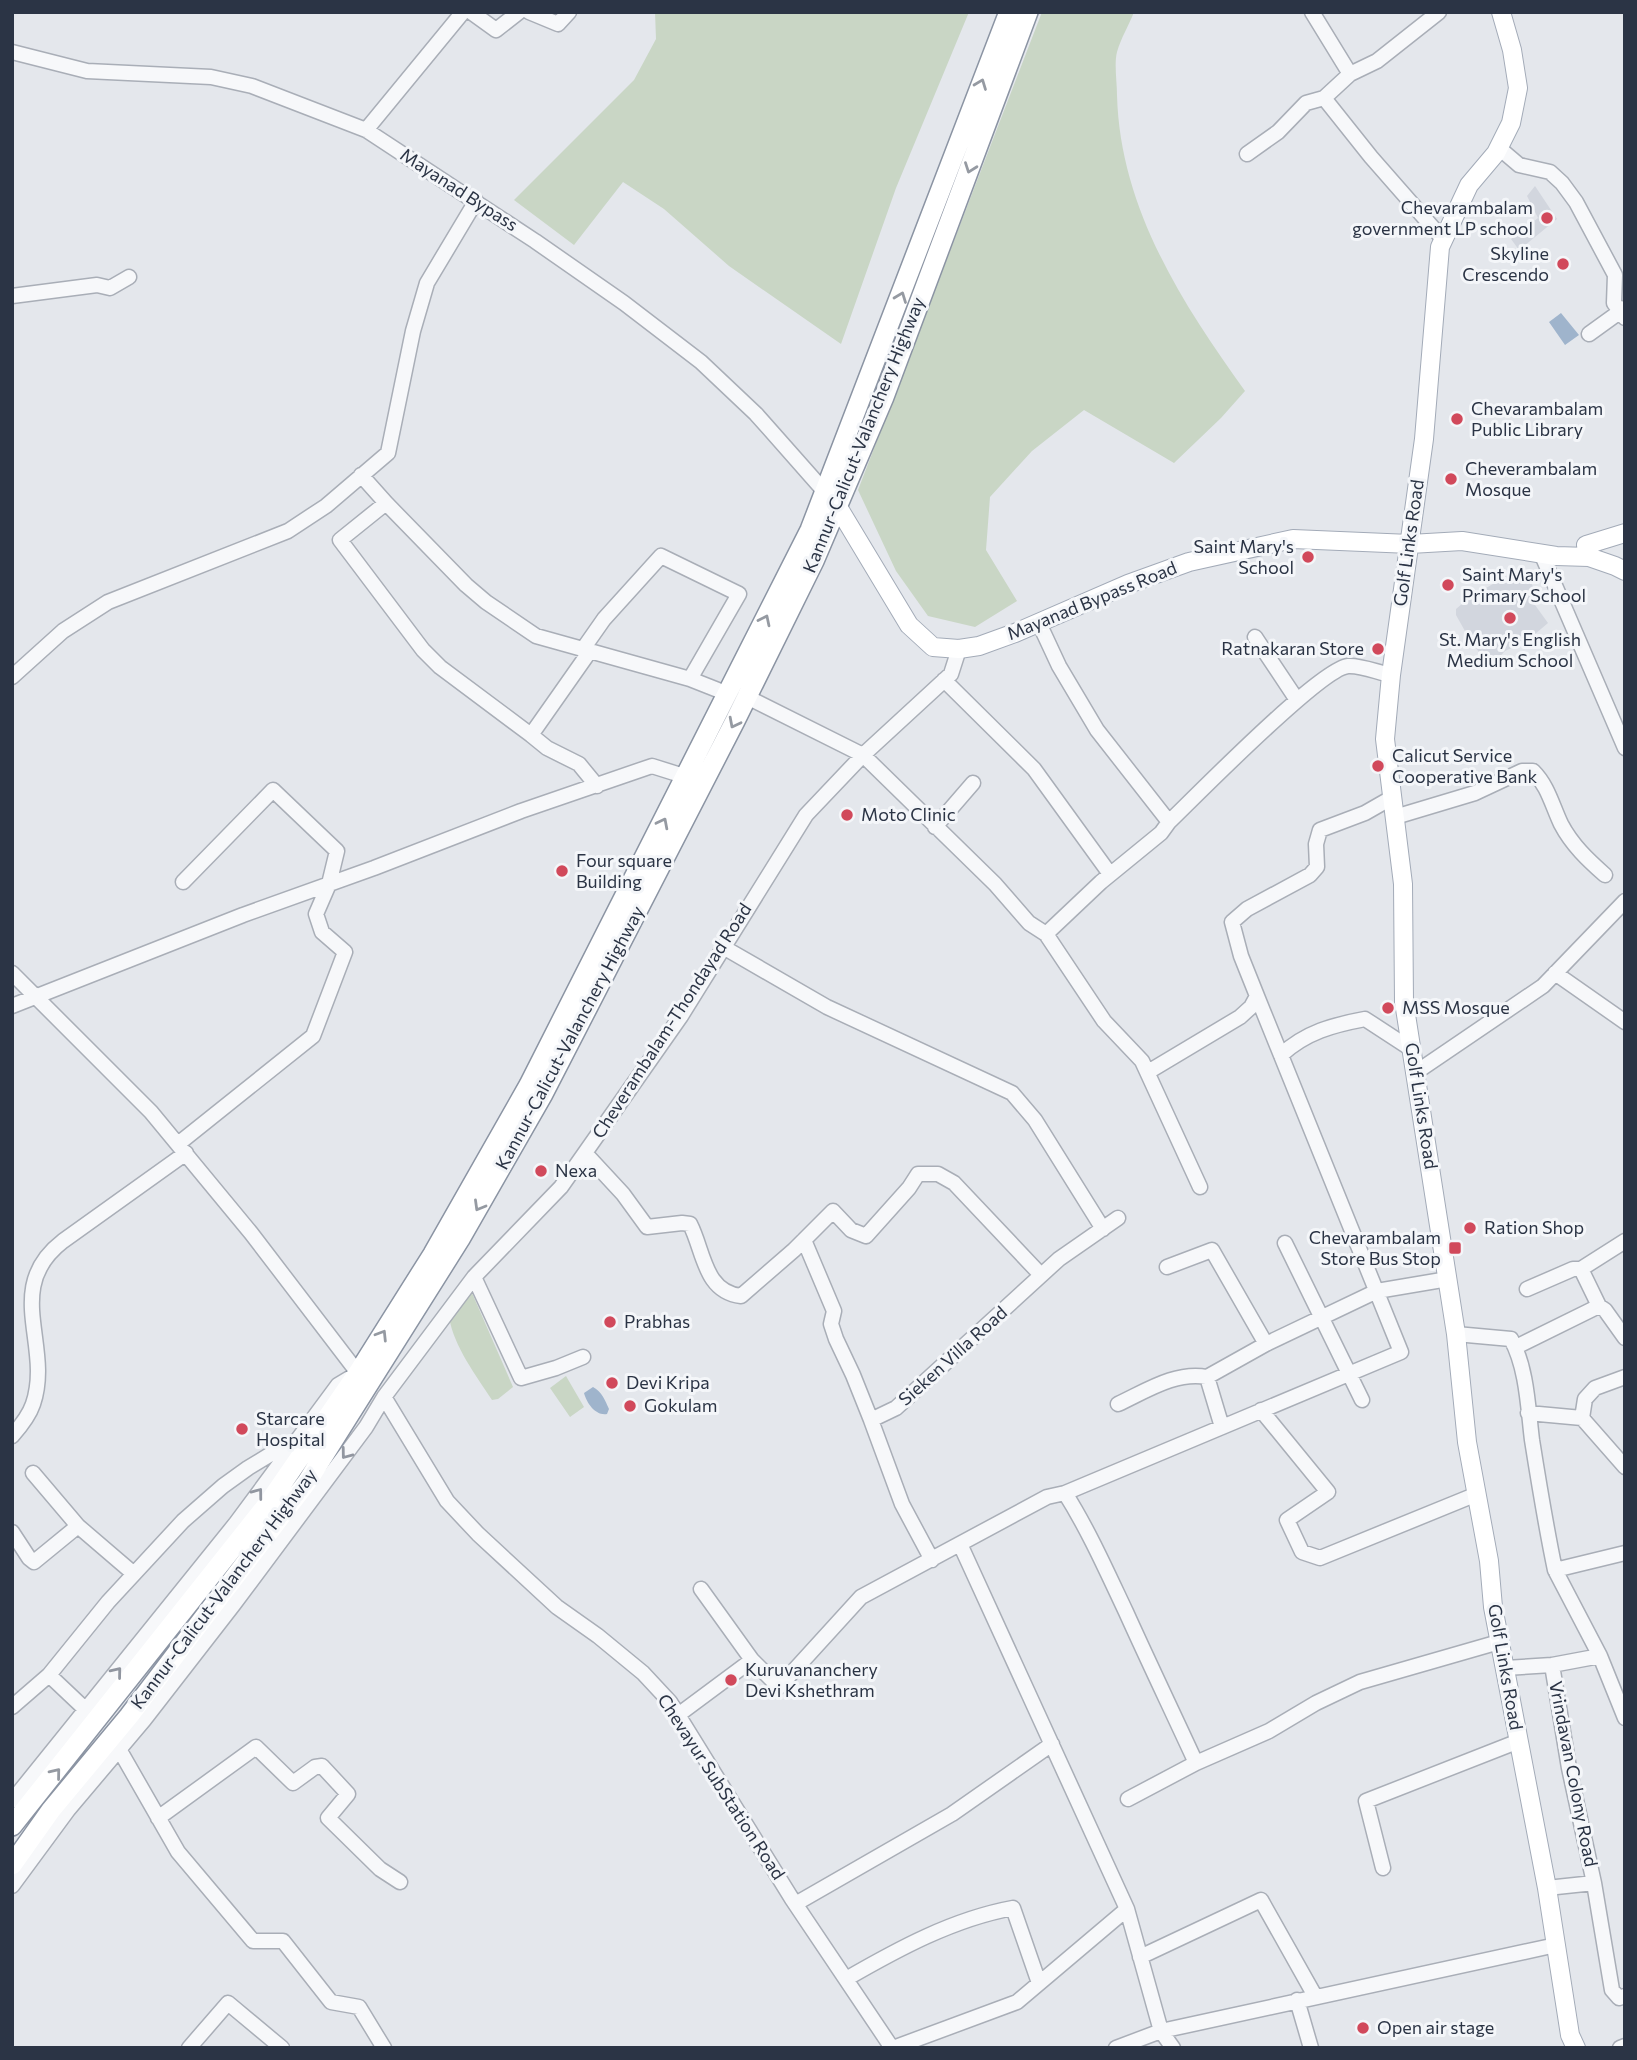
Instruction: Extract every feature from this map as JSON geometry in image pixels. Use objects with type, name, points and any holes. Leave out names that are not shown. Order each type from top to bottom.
[{"type":"highway","name":"Kannur-Calicut-Valanchery Highway","points":[[831,500],[1009,12]]},
{"type":"highway","name":"Kannur-Calicut-Valanchery Highway","points":[[12,1865],[51,1810],[200,1636],[307,1482],[460,1239],[543,1094],[738,695],[810,530],[831,500],[884,397],[1028,12]]},
{"type":"highway","name":"Kannur-Calicut-Valanchery Highway","points":[[12,1826],[172,1613],[270,1501],[358,1373],[448,1230],[529,1085],[687,777],[738,695]]},
{"type":"highway","points":[[172,1613],[200,1636]]},
{"type":"main road","name":"Golf Links Road","points":[[1501,12],[1513,50],[1518,88],[1511,123],[1499,148],[1469,185],[1442,238],[1423,439],[1385,739],[1404,884],[1404,1002],[1456,1334],[1467,1442],[1489,1561],[1499,1642],[1547,1888],[1570,2035],[1576,2048]]},
{"type":"main road","name":"Mayanad Bypass Road","points":[[831,500],[909,625],[933,647],[959,649],[979,646],[1128,584],[1189,562],[1293,539],[1410,544],[1462,541],[1548,554],[1581,551],[1589,557],[1625,571]]},
{"type":"main road","points":[[1581,551],[1625,533]]},
{"type":"street","points":[[366,130],[463,12]]},
{"type":"street","points":[[471,12],[496,30],[519,12]]},
{"type":"street","points":[[529,12],[558,24],[569,12]]},
{"type":"street","points":[[1312,12],[1350,74]]},
{"type":"street","points":[[1247,154],[1278,132],[1306,103],[1324,98],[1350,74],[1359,72],[1377,61],[1438,12]]},
{"type":"street","name":"Mayanad Bypass","points":[[12,52],[87,71],[211,77],[242,84],[366,130],[476,201],[624,303],[701,362],[756,414],[831,500]]},
{"type":"street","points":[[1324,98],[1442,238]]},
{"type":"street","points":[[1499,148],[1519,165],[1550,172],[1562,183],[1576,202],[1615,275],[1614,303],[1623,312],[1588,334]]},
{"type":"street","points":[[12,677],[63,631],[108,602],[288,531],[326,506],[387,453],[413,331],[427,283],[476,201]]},
{"type":"street","points":[[12,296],[97,285],[110,288],[129,277]]},
{"type":"street","points":[[361,475],[456,576],[486,603],[536,636],[738,695],[863,755],[995,884],[1029,923],[1046,934],[1104,1021],[1142,1061],[1200,1187]]},
{"type":"street","points":[[386,503],[340,541],[411,636],[440,667],[547,748],[579,764],[597,786]]},
{"type":"street","points":[[1548,554],[1625,748]]},
{"type":"street","points":[[531,735],[587,650],[604,619],[661,556],[739,594],[690,679]]},
{"type":"street","points":[[1038,623],[1059,666],[1097,730],[1169,822]]},
{"type":"street","points":[[1255,637],[1297,700]]},
{"type":"street","name":"Cheverambalam-Thondayad Road","points":[[12,1886],[68,1810],[119,1749],[200,1636],[366,1427],[384,1397],[474,1277],[561,1187],[681,1016],[806,815],[863,755],[951,674],[959,649]]},
{"type":"street","points":[[1046,934],[1110,874],[1160,833],[1297,700],[1337,670],[1349,666],[1391,675]]},
{"type":"street","points":[[944,680],[1034,769],[1110,874]]},
{"type":"street","points":[[12,1006],[478,826],[652,766],[687,777]]},
{"type":"street","points":[[1395,817],[1475,793],[1521,771],[1533,771],[1541,779],[1552,799],[1573,844],[1605,875]]},
{"type":"street","points":[[935,827],[973,783]]},
{"type":"street","points":[[15,1428],[32,1407],[36,1394],[32,1286],[48,1252],[182,1149],[313,1036],[345,952],[322,932],[316,914],[329,884],[337,851],[273,790],[183,882]]},
{"type":"street","points":[[701,1589],[752,1660],[779,1687],[861,1597],[1047,1497],[1065,1493],[1401,1352],[1241,956],[1232,922],[1247,909],[1310,875],[1317,867],[1316,844],[1320,830],[1365,813],[1393,797]]},
{"type":"street","points":[[1415,1073],[1543,986],[1625,901]]},
{"type":"street","points":[[723,947],[827,1007],[1012,1093],[1035,1120],[1103,1229]]},
{"type":"street","points":[[1555,972],[1625,1022]]},
{"type":"street","points":[[12,973],[132,1092],[182,1149],[251,1233],[358,1373],[338,1385],[172,1613],[86,1710],[12,1801]]},
{"type":"street","points":[[1148,1072],[1240,1017],[1251,1007],[1257,996]]},
{"type":"street","points":[[1281,1055],[1297,1041],[1328,1026],[1365,1019],[1411,1049]]},
{"type":"street","points":[[585,1153],[623,1194],[647,1227],[690,1224],[711,1279],[721,1290],[732,1295],[741,1296],[833,1211],[851,1230],[866,1236],[909,1188],[918,1174],[938,1174],[954,1183],[1041,1275]]},
{"type":"street","name":"Sieken Villa Road","points":[[871,1420],[896,1408],[1064,1255],[1118,1218]]},
{"type":"street","points":[[804,1240],[834,1311],[831,1324],[836,1339],[853,1375],[902,1504],[932,1560]]},
{"type":"street","points":[[1527,1289],[1573,1269],[1581,1269],[1625,1241]]},
{"type":"street","points":[[1285,1243],[1362,1400]]},
{"type":"street","points":[[1167,1267],[1212,1250],[1266,1344]]},
{"type":"street","points":[[1581,1269],[1599,1306],[1605,1310],[1625,1338]]},
{"type":"street","points":[[474,1277],[521,1378],[583,1357]]},
{"type":"street","points":[[1118,1404],[1177,1377],[1195,1374],[1208,1377],[1266,1344],[1377,1291],[1448,1279]]},
{"type":"street","points":[[1516,1347],[1599,1306]]},
{"type":"street","points":[[1456,1334],[1511,1339],[1516,1347],[1526,1392],[1542,1508],[1555,1570],[1600,1656],[1625,1718]]},
{"type":"street","points":[[1208,1377],[1223,1427]]},
{"type":"street","points":[[1581,1418],[1585,1399],[1595,1388],[1625,1377]]},
{"type":"street","name":"Chevayur SubStation Road","points":[[384,1397],[447,1501],[556,1607],[598,1636],[643,1673],[670,1702],[723,1790],[893,2048]]},
{"type":"street","points":[[1261,1410],[1328,1492],[1287,1520],[1302,1552],[1320,1558],[1477,1494]]},
{"type":"street","points":[[1528,1413],[1581,1418],[1625,1467]]},
{"type":"street","points":[[12,1707],[49,1675],[108,1602],[183,1521],[223,1486],[271,1454],[294,1445]]},
{"type":"street","points":[[33,1473],[78,1526],[134,1574]]},
{"type":"street","points":[[1065,1493],[1082,1520],[1196,1763]]},
{"type":"street","points":[[12,1532],[34,1562],[78,1526]]},
{"type":"street","points":[[960,1544],[1127,1909],[1161,2031],[1173,2048]]},
{"type":"street","points":[[1555,1570],[1625,1553]]},
{"type":"street","points":[[1128,1800],[1196,1763],[1269,1731],[1360,1682],[1499,1642]]},
{"type":"street","name":"Vrindavan Colony Road","points":[[1505,1668],[1552,1665],[1600,1656]]},
{"type":"street","points":[[678,1715],[752,1660]]},
{"type":"street","name":"Vrindavan Colony Road","points":[[1552,1665],[1612,1990],[1619,1997],[1625,1996]]},
{"type":"street","points":[[49,1675],[86,1710]]},
{"type":"street","points":[[1384,1868],[1366,1801],[1519,1741]]},
{"type":"street","points":[[797,1903],[952,1814],[1052,1745]]},
{"type":"street","points":[[158,1818],[256,1746],[293,1783],[315,1767],[321,1766],[348,1794],[328,1818],[380,1869],[400,1882]]},
{"type":"street","points":[[119,1749],[178,1852],[253,1941],[283,1941],[331,2002],[359,2007],[384,2048]]},
{"type":"street","name":"Vrindavan Colony Road","points":[[1547,1888],[1594,1883]]},
{"type":"street","points":[[1140,1957],[1261,1900],[1315,1996]]},
{"type":"street","points":[[846,1979],[905,1945],[991,1912],[1013,1908],[1039,1983]]},
{"type":"street","points":[[893,2048],[1017,2002],[1127,1909]]},
{"type":"street","points":[[1116,2048],[1161,2031],[1556,1945]]},
{"type":"street","points":[[1297,2000],[1311,2048]]},
{"type":"street","points":[[189,2048],[229,2003],[282,2048]]},
{"type":"shaded area","name":"Chevarambalam government LP school","points":[[1535,186],[1557,219],[1519,250],[1511,239],[1538,218],[1527,196]]},
{"type":"shaded area","points":[[1515,571],[1523,572],[1529,579],[1536,592],[1535,605],[1548,623],[1528,640],[1505,651],[1493,664],[1487,663],[1470,640],[1456,615],[1456,609],[1469,598]]},
{"type":"green space","points":[[655,12],[969,12],[896,188],[841,344],[729,266],[664,209],[623,182],[574,245],[514,200],[634,80],[656,39]]},
{"type":"green space","points":[[1042,12],[1134,12],[1117,52],[1116,62],[1121,136],[1129,176],[1158,252],[1177,288],[1245,391],[1174,463],[1084,410],[1032,451],[990,497],[986,550],[1017,601],[975,627],[928,616],[896,571],[858,490]]},
{"type":"green space","points":[[472,1293],[513,1387],[498,1399],[492,1400],[479,1381],[461,1350],[449,1317]]},
{"type":"green space","points":[[566,1376],[584,1407],[570,1417],[550,1388]]},
{"type":"water","points":[[1561,313],[1579,335],[1565,345],[1549,322]]},
{"type":"water","points":[[593,1387],[605,1399],[609,1409],[607,1414],[596,1411],[587,1401],[584,1393]]},
{"type":"place","name":"Chevarambalam government LP school","points":[[1547,218]]},
{"type":"place","name":"Skyline Crescendo","points":[[1563,264]]},
{"type":"place","name":"Chevarambalam Public Library","points":[[1457,419]]},
{"type":"place","name":"Cheverambalam Mosque","points":[[1451,479]]},
{"type":"place","name":"Saint Mary's School","points":[[1308,557]]},
{"type":"place","name":"Saint Mary's Primary School","points":[[1448,585]]},
{"type":"place","name":"St. Mary's English Medium School","points":[[1510,618]]},
{"type":"place","name":"Ratnakaran Store","points":[[1378,649]]},
{"type":"place","name":"Calicut Service Cooperative Bank","points":[[1378,766]]},
{"type":"place","name":"Moto Clinic","points":[[847,815]]},
{"type":"place","name":"Four square Building","points":[[562,871]]},
{"type":"place","name":"MSS Mosque","points":[[1388,1008]]},
{"type":"place","name":"Nexa","points":[[541,1171]]},
{"type":"place","name":"Ration Shop","points":[[1470,1228]]},
{"type":"place","name":"Chevarambalam Store Bus Stop","points":[[1455,1248]]},
{"type":"place","name":"Prabhas","points":[[610,1322]]},
{"type":"place","name":"Devi Kripa","points":[[612,1383]]},
{"type":"place","name":"Gokulam","points":[[630,1406]]},
{"type":"place","name":"Starcare Hospital","points":[[242,1429]]},
{"type":"place","name":"Kuruvananchery Devi Kshethram","points":[[731,1680]]},
{"type":"place","name":"Open air stage","points":[[1363,2028]]}]
